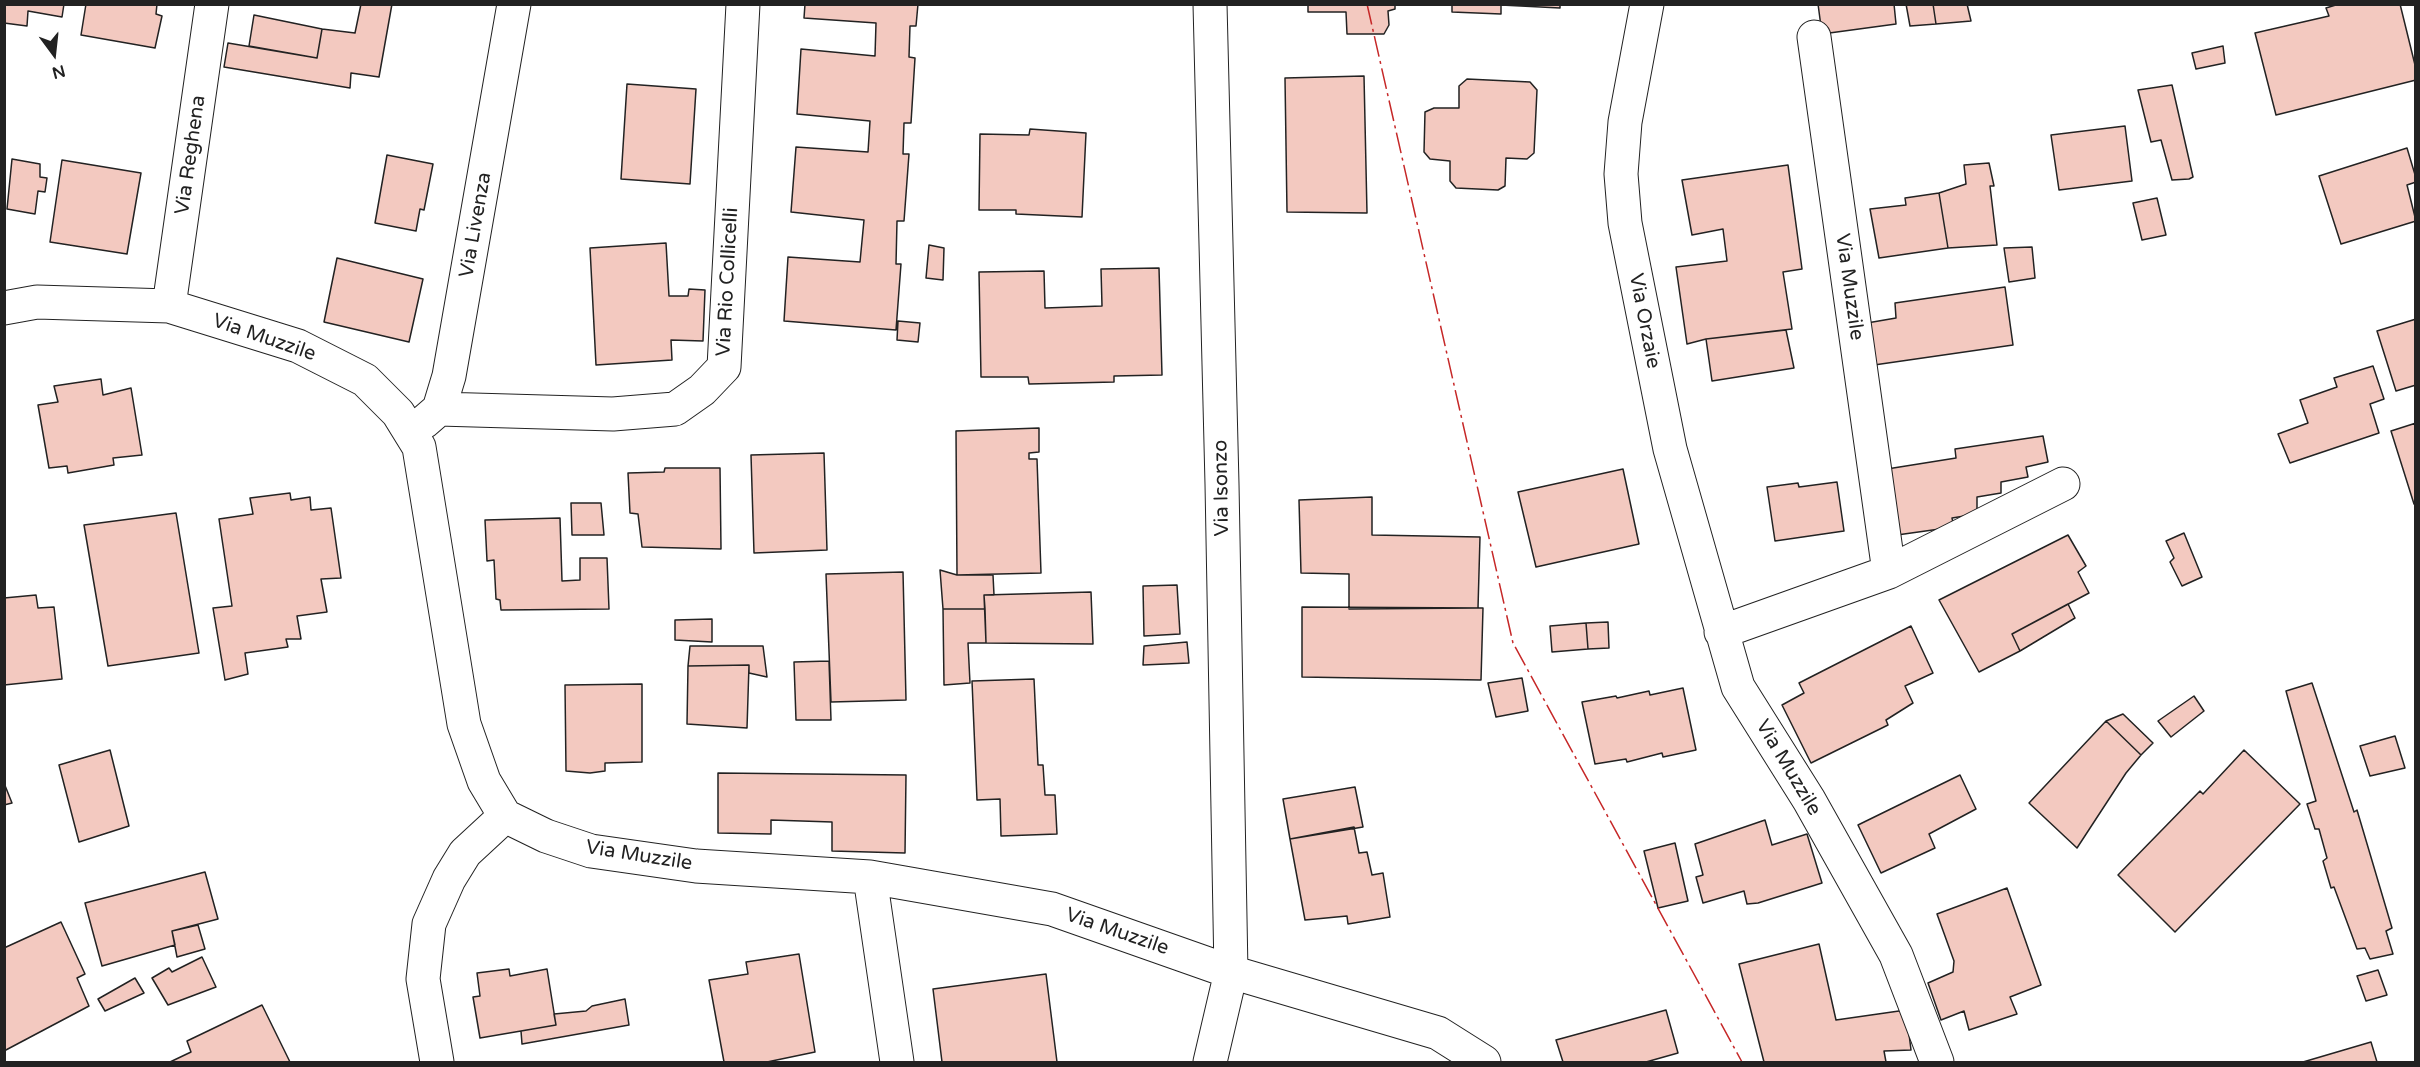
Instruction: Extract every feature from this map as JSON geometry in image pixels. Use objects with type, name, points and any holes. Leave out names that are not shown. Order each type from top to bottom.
[{"type":"street","name":"Via Reghena","points":[[170,306],[212,4]]},
{"type":"street","name":"Via Livenza","points":[[439,409],[449,376],[514,4]]},
{"type":"street","name":"Via Rio Collicelli","points":[[439,409],[613,414],[675,409],[702,390],[724,367],[742,4]]},
{"type":"street","name":"Via Isonzo","points":[[1210,4],[1231,972],[1210,1062]]},
{"type":"street","name":"Via Orzaie","points":[[1647,4],[1625,122],[1621,174],[1625,223],[1670,449],[1721,632]]},
{"type":"street","name":"Via Muzzile","points":[[1814,37],[1889,572]]},
{"type":"street","name":"Via Muzzile","points":[[4,308],[37,302],[170,306],[298,346],[365,380],[398,413],[419,447],[464,724],[484,781],[505,816],[546,836],[591,851],[696,866],[870,877],[1052,909],[1231,972],[1438,1033],[1484,1062]]},
{"type":"street","points":[[409,430],[439,409]]},
{"type":"street","points":[[1721,632],[1889,572],[2063,484]]},
{"type":"street","name":"Via Muzzile","points":[[1721,632],[1738,687],[1809,800],[1896,955],[1937,1062]]},
{"type":"street","points":[[437,1062],[423,979],[429,924],[449,879],[465,852],[505,816]]},
{"type":"street","points":[[870,877],[897,1062]]},
{"type":"building","points":[[4,4],[64,4],[62,17],[28,11],[27,26],[4,23]]},
{"type":"building","points":[[86,4],[157,4],[156,14],[162,16],[155,48],[81,35]]},
{"type":"building","points":[[361,4],[392,4],[379,77],[351,73],[350,88],[224,67],[228,43],[317,58],[322,29],[355,33]]},
{"type":"building","points":[[805,4],[918,4],[916,26],[910,26],[909,57],[915,58],[911,123],[904,123],[903,154],[909,154],[904,221],[897,221],[896,264],[901,264],[896,330],[784,321],[788,257],[860,262],[864,220],[791,212],[796,147],[868,152],[870,121],[797,114],[801,49],[875,56],[876,23],[804,18]]},
{"type":"building","points":[[1308,4],[1395,4],[1395,9],[1388,11],[1389,25],[1384,34],[1347,34],[1346,12],[1308,12]]},
{"type":"building","points":[[1452,4],[1560,4],[1560,8],[1501,5],[1501,14],[1452,12]]},
{"type":"building","points":[[1818,4],[1894,4],[1896,24],[1822,34]]},
{"type":"building","points":[[1906,4],[1933,4],[1936,24],[1910,26]]},
{"type":"building","points":[[1933,4],[1967,4],[1971,21],[1936,24]]},
{"type":"building","points":[[2339,4],[2400,4],[2416,69],[2416,80],[2276,115],[2255,33],[2329,16],[2326,8]]},
{"type":"building","points":[[254,15],[322,29],[317,58],[249,46]]},
{"type":"building","points":[[2223,46],[2225,63],[2196,69],[2192,53]]},
{"type":"building","points":[[1364,76],[1367,213],[1287,212],[1285,78]]},
{"type":"building","points":[[1467,79],[1530,82],[1537,90],[1534,153],[1527,159],[1506,158],[1505,186],[1498,190],[1456,188],[1450,181],[1450,161],[1430,159],[1424,152],[1425,112],[1434,108],[1459,108],[1459,86]]},
{"type":"building","points":[[627,84],[696,89],[690,184],[621,179]]},
{"type":"building","points":[[2172,85],[2193,177],[2189,179],[2172,180],[2161,140],[2151,142],[2138,90]]},
{"type":"building","points":[[2125,126],[2132,181],[2059,190],[2051,135]]},
{"type":"building","points":[[1030,129],[1086,133],[1082,217],[1016,214],[1016,210],[979,210],[980,134],[1029,135]]},
{"type":"building","points":[[2407,148],[2416,178],[2416,182],[2407,185],[2416,221],[2341,244],[2319,176]]},
{"type":"building","points":[[387,155],[433,164],[424,210],[420,209],[416,231],[375,223]]},
{"type":"building","points":[[12,159],[40,164],[40,177],[47,178],[45,192],[38,191],[35,214],[7,209]]},
{"type":"building","points":[[62,160],[141,173],[127,254],[50,242]]},
{"type":"building","points":[[1989,163],[1994,186],[1990,186],[1997,245],[1948,248],[1939,193],[1966,184],[1964,165]]},
{"type":"building","points":[[1788,165],[1802,269],[1783,272],[1792,329],[1706,339],[1687,344],[1676,267],[1727,261],[1723,229],[1692,235],[1682,180]]},
{"type":"building","points":[[1939,193],[1948,248],[1879,258],[1870,209],[1906,205],[1905,198]]},
{"type":"building","points":[[2157,198],[2166,235],[2142,240],[2133,203]]},
{"type":"building","points":[[666,243],[669,296],[688,296],[689,289],[705,290],[703,341],[671,340],[672,360],[596,365],[590,248]]},
{"type":"building","points":[[929,245],[944,248],[943,280],[926,278]]},
{"type":"building","points":[[2032,247],[2035,278],[2009,282],[2004,248]]},
{"type":"building","points":[[337,258],[423,279],[409,342],[324,322]]},
{"type":"building","points":[[1159,268],[1162,375],[1114,376],[1114,382],[1029,384],[1028,377],[981,377],[979,272],[1044,271],[1045,308],[1102,306],[1101,269]]},
{"type":"building","points":[[2005,287],[2013,345],[1874,365],[1867,323],[1896,318],[1895,303]]},
{"type":"building","points":[[2416,319],[2416,385],[2396,391],[2377,331]]},
{"type":"building","points":[[898,321],[920,323],[918,342],[897,340]]},
{"type":"building","points":[[1786,330],[1794,368],[1712,381],[1706,339]]},
{"type":"building","points":[[2373,366],[2384,399],[2370,404],[2379,433],[2290,463],[2278,434],[2308,423],[2300,400],[2337,387],[2334,378]]},
{"type":"building","points":[[101,379],[103,395],[131,388],[142,455],[113,458],[114,465],[68,473],[67,466],[49,468],[38,405],[58,402],[54,386]]},
{"type":"building","points":[[2416,423],[2416,504],[2414,504],[2391,431]]},
{"type":"building","points":[[1039,428],[1039,452],[1029,453],[1029,459],[1037,459],[1041,573],[957,575],[956,431]]},
{"type":"building","points":[[2043,436],[2048,462],[2026,467],[2028,477],[2001,482],[2001,493],[1977,497],[1977,514],[1952,518],[1954,527],[1897,535],[1887,469],[1956,458],[1955,449]]},
{"type":"building","points":[[824,453],[827,550],[754,553],[751,455]]},
{"type":"building","points":[[665,468],[720,468],[721,549],[642,547],[638,514],[630,513],[628,473],[664,472]]},
{"type":"building","points":[[1623,469],[1639,544],[1536,567],[1518,492]]},
{"type":"building","points":[[1837,482],[1844,531],[1775,541],[1767,487],[1798,483],[1799,487]]},
{"type":"building","points":[[290,493],[291,500],[310,497],[311,510],[331,508],[341,578],[321,579],[327,612],[297,616],[301,639],[286,639],[288,647],[245,653],[248,674],[225,680],[213,608],[232,606],[219,519],[253,514],[250,498]]},
{"type":"building","points":[[1372,497],[1372,535],[1480,537],[1478,608],[1349,609],[1349,574],[1301,573],[1299,500]]},
{"type":"building","points":[[571,503],[601,503],[604,535],[572,535]]},
{"type":"building","points":[[176,513],[199,653],[108,666],[84,525]]},
{"type":"building","points":[[560,518],[562,581],[580,580],[580,558],[607,558],[609,609],[501,610],[500,600],[496,599],[494,560],[487,561],[485,520]]},
{"type":"building","points":[[2184,533],[2202,577],[2182,586],[2170,562],[2174,558],[2166,541]]},
{"type":"building","points":[[2068,535],[2086,566],[2078,572],[2089,593],[2012,634],[2020,651],[1979,672],[1939,600]]},
{"type":"building","points":[[940,570],[957,575],[993,575],[994,595],[984,595],[985,609],[943,609]]},
{"type":"building","points":[[903,572],[906,700],[831,702],[826,574]]},
{"type":"building","points":[[1177,585],[1180,634],[1144,636],[1143,586]]},
{"type":"building","points":[[1091,592],[1093,644],[986,643],[984,595]]},
{"type":"building","points":[[36,595],[38,608],[54,607],[62,679],[4,685],[4,598]]},
{"type":"building","points":[[2068,604],[2075,618],[2020,651],[2012,634]]},
{"type":"building","points":[[1302,607],[1483,608],[1481,680],[1302,677]]},
{"type":"building","points":[[943,609],[985,609],[986,643],[968,643],[970,683],[944,685]]},
{"type":"building","points":[[712,619],[712,642],[675,640],[675,620]]},
{"type":"building","points":[[1608,622],[1609,648],[1588,649],[1586,623]]},
{"type":"building","points":[[1586,623],[1588,649],[1552,652],[1550,626]]},
{"type":"building","points":[[1911,626],[1933,673],[1905,686],[1913,703],[1886,720],[1888,725],[1811,763],[1782,705],[1804,693],[1799,683]]},
{"type":"building","points":[[1187,642],[1189,663],[1143,665],[1144,646]]},
{"type":"building","points":[[690,646],[763,646],[767,677],[749,673],[749,665],[688,666]]},
{"type":"building","points":[[829,661],[831,720],[796,720],[794,662]]},
{"type":"building","points":[[749,665],[747,728],[687,724],[688,666]]},
{"type":"building","points":[[1522,678],[1528,711],[1496,717],[1488,683]]},
{"type":"building","points":[[1034,679],[1038,765],[1043,765],[1045,795],[1055,795],[1057,834],[1001,836],[1000,799],[977,800],[972,681]]},
{"type":"building","points":[[2312,683],[2354,812],[2357,810],[2392,928],[2386,931],[2393,954],[2370,959],[2365,948],[2357,949],[2334,887],[2331,888],[2323,861],[2327,858],[2319,829],[2315,829],[2307,804],[2316,801],[2286,691]]},
{"type":"building","points":[[642,684],[642,762],[605,763],[605,771],[590,773],[566,771],[565,685]]},
{"type":"building","points":[[1683,688],[1696,750],[1663,757],[1662,753],[1627,762],[1626,759],[1595,764],[1582,702],[1649,691],[1650,695]]},
{"type":"building","points":[[2194,696],[2204,711],[2171,737],[2158,721]]},
{"type":"building","points":[[2123,714],[2153,743],[2141,755],[2106,721]]},
{"type":"building","points":[[2106,721],[2141,755],[2126,773],[2077,848],[2029,803]]},
{"type":"building","points":[[2395,736],[2405,768],[2370,776],[2360,746]]},
{"type":"building","points":[[110,750],[129,826],[79,842],[59,765]]},
{"type":"building","points":[[2244,750],[2300,804],[2175,932],[2118,875],[2200,791],[2203,794]]},
{"type":"building","points":[[718,773],[906,775],[905,853],[832,851],[832,822],[771,820],[771,834],[718,833]]},
{"type":"building","points":[[1960,775],[1976,809],[1929,834],[1935,848],[1881,873],[1858,825]]},
{"type":"building","points":[[4,783],[12,803],[4,805]]},
{"type":"building","points":[[1355,787],[1363,827],[1290,839],[1283,799]]},
{"type":"building","points":[[1765,820],[1772,845],[1807,834],[1822,883],[1758,903],[1747,904],[1744,891],[1703,903],[1696,877],[1703,875],[1695,844]]},
{"type":"building","points":[[1354,827],[1359,853],[1367,852],[1372,875],[1383,873],[1390,917],[1348,924],[1347,916],[1305,920],[1290,839]]},
{"type":"building","points":[[1675,843],[1688,901],[1658,908],[1644,851]]},
{"type":"building","points":[[205,872],[218,919],[172,931],[175,945],[102,966],[85,903]]},
{"type":"building","points":[[2007,888],[2041,985],[2010,997],[2017,1014],[1969,1030],[1964,1011],[1941,1020],[1928,983],[1953,972],[1954,961],[1937,914]]},
{"type":"building","points":[[61,922],[85,974],[77,978],[89,1006],[4,1051],[4,948]]},
{"type":"building","points":[[198,925],[205,949],[177,957],[172,931]]},
{"type":"building","points":[[1819,944],[1836,1020],[1906,1010],[1911,1050],[1884,1051],[1886,1062],[1764,1062],[1739,964]]},
{"type":"building","points":[[799,954],[815,1052],[767,1062],[724,1062],[709,980],[748,974],[746,962]]},
{"type":"building","points":[[202,957],[216,987],[168,1005],[152,978],[169,968],[172,972]]},
{"type":"building","points":[[509,969],[510,976],[547,969],[556,1025],[480,1038],[473,997],[480,996],[477,973]]},
{"type":"building","points":[[2378,970],[2387,995],[2366,1001],[2357,976]]},
{"type":"building","points":[[1046,974],[1057,1062],[942,1062],[933,989]]},
{"type":"building","points":[[135,978],[144,993],[105,1011],[98,999]]},
{"type":"building","points":[[625,999],[629,1025],[522,1044],[521,1031],[556,1025],[554,1014],[586,1011],[592,1006]]},
{"type":"building","points":[[262,1005],[290,1062],[170,1062],[191,1052],[187,1041]]},
{"type":"building","points":[[1666,1010],[1678,1053],[1646,1062],[1563,1062],[1556,1040]]},
{"type":"building","points":[[2371,1042],[2377,1062],[2303,1062]]},
{"type":"power","points":[[1367,4],[1513,643],[1742,1062]]}]
